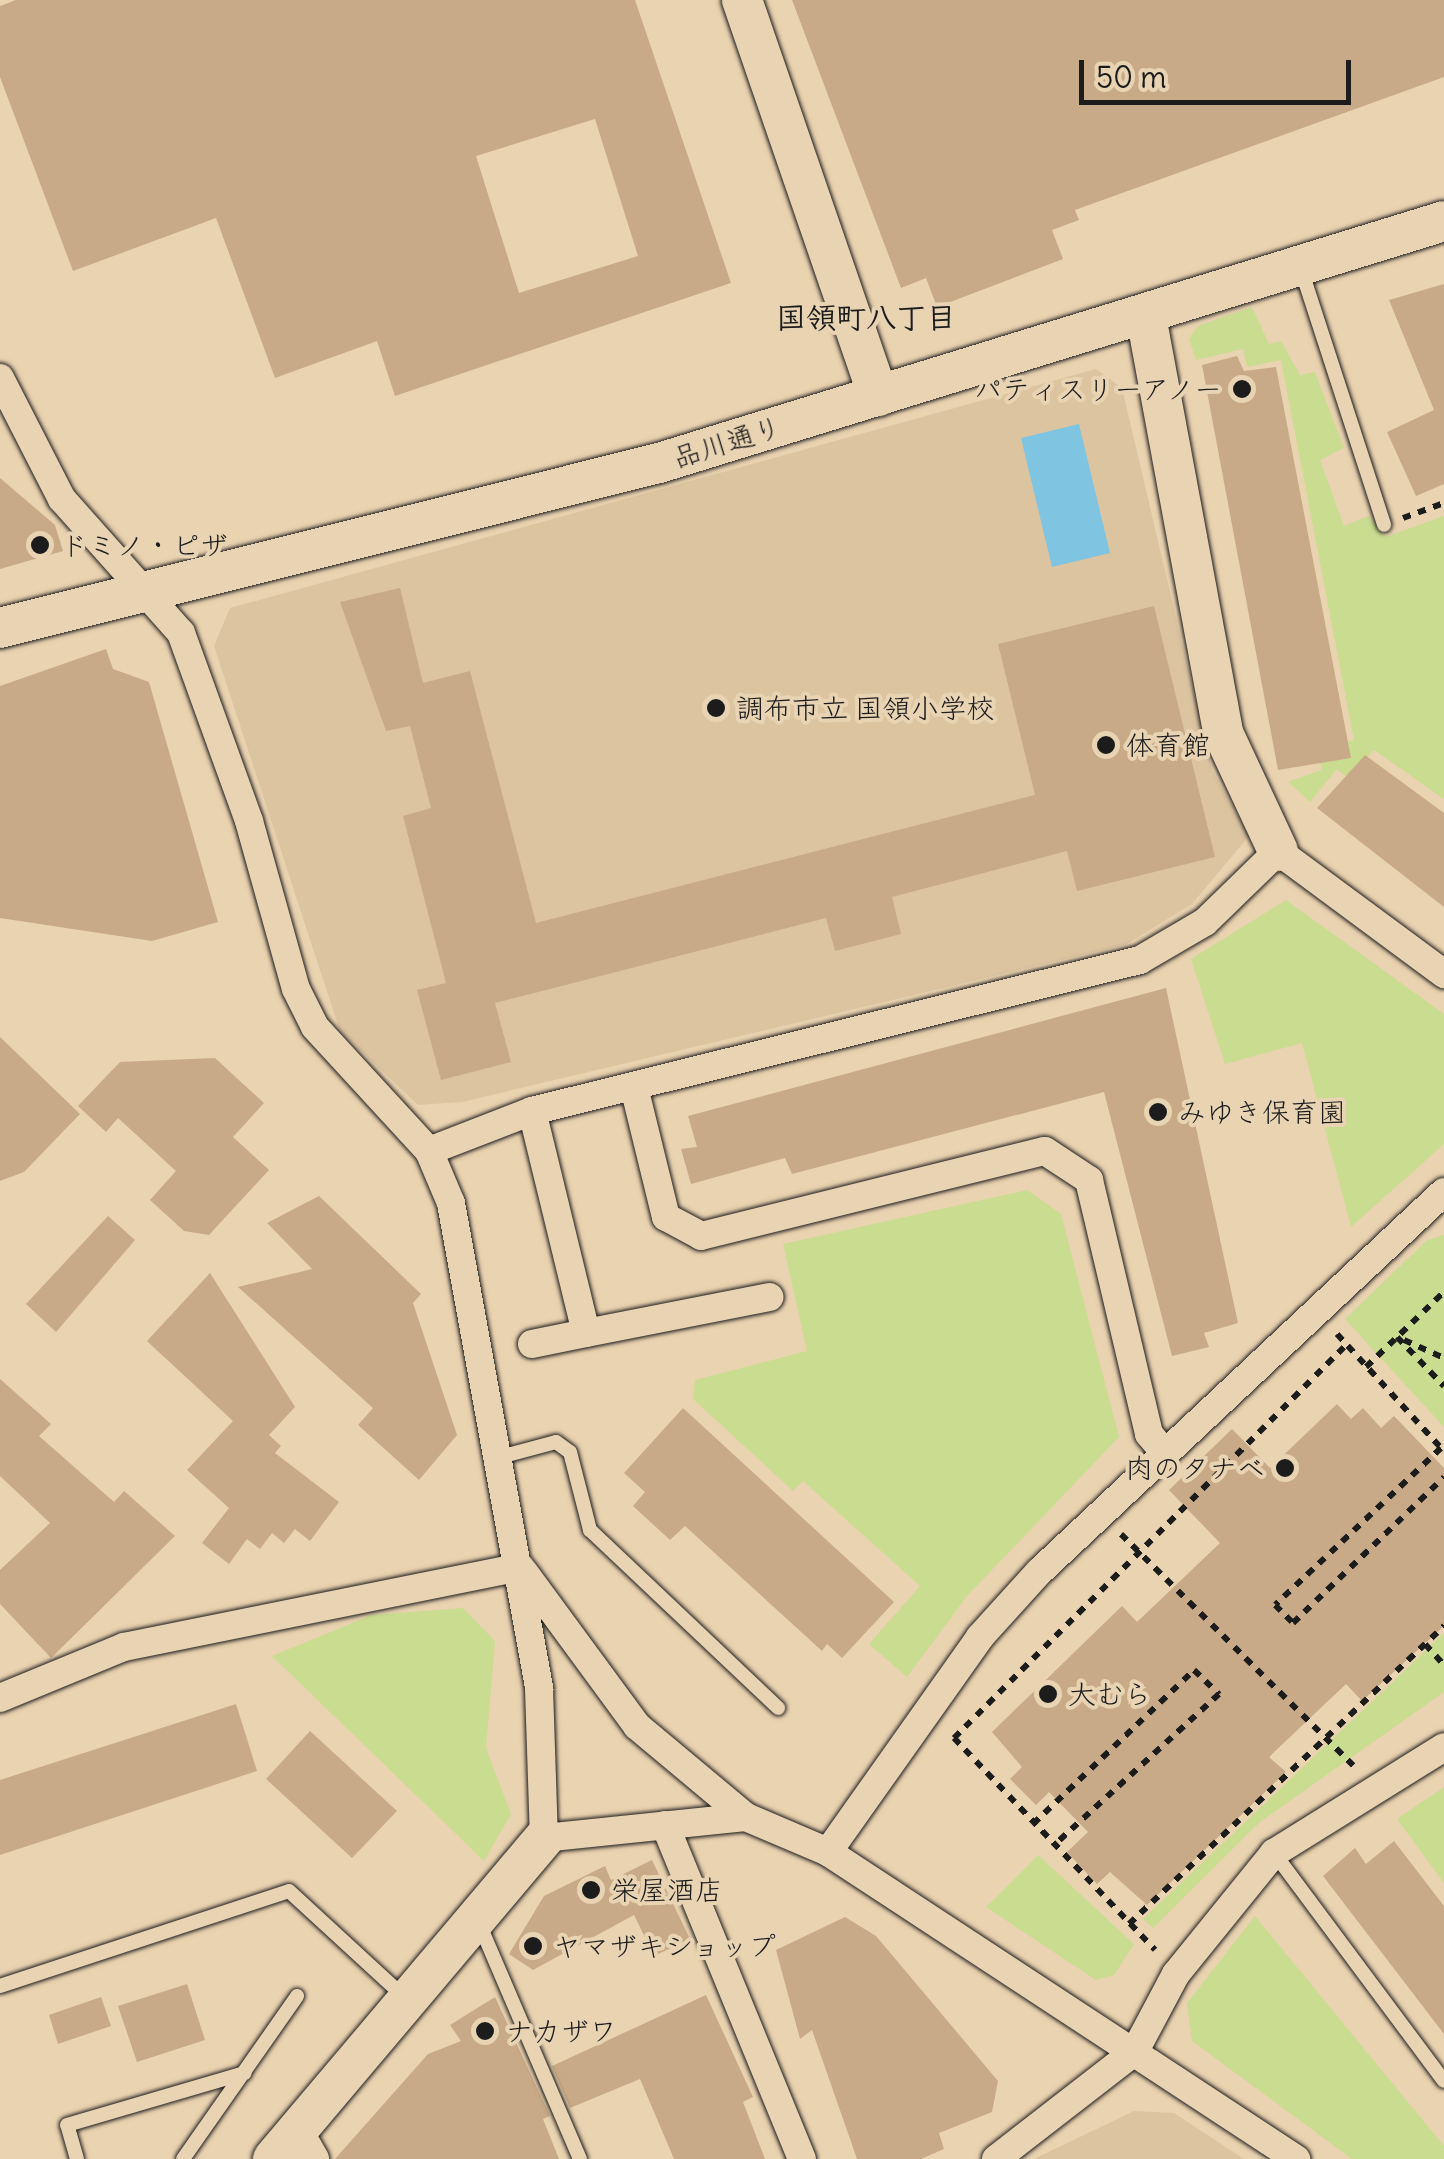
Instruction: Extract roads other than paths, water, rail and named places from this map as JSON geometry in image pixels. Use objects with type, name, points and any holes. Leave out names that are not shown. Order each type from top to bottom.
[{"type":"street","points":[[742,0],[878,396]]},
{"type":"street","name":"品川通り","points":[[0,628],[142,586],[659,462],[1146,316],[1444,221]]},
{"type":"street","points":[[1146,316],[1224,735],[1278,851],[1444,974]]},
{"type":"street","points":[[0,378],[62,499],[181,633],[315,1027],[429,1151],[472,1280],[520,1567],[539,1688],[544,1838],[408,2000],[296,2149]]},
{"type":"street","points":[[429,1151],[532,1112],[1140,960],[1204,922],[1278,851]]},
{"type":"street","points":[[634,1087],[666,1218],[701,1236],[1045,1151],[1089,1180],[1149,1434],[1164,1452]]},
{"type":"street","points":[[532,1112],[586,1332]]},
{"type":"street","points":[[828,1852],[980,1638],[1164,1452],[1444,1192]]},
{"type":"street","points":[[532,1344],[768,1298]]},
{"type":"street","points":[[520,1567],[595,1676],[746,1817],[828,1852],[1296,2159]]},
{"type":"street","points":[[0,1698],[124,1647],[520,1567]]},
{"type":"street","points":[[539,1688],[568,1670],[595,1676]]},
{"type":"street","points":[[996,2159],[1135,2051],[1187,1959],[1274,1853],[1444,1747]]},
{"type":"street","points":[[696,1772],[672,1824],[802,2159]]},
{"type":"street","points":[[544,1838],[746,1817]]},
{"type":"lane","points":[[1300,266],[1384,525]]},
{"type":"lane","points":[[500,1457],[556,1442],[570,1452],[590,1530],[778,1708]]},
{"type":"lane","points":[[1274,1853],[1444,2081]]},
{"type":"lane","points":[[0,1986],[289,1892],[408,2000]]},
{"type":"lane","points":[[476,1917],[580,2159]]},
{"type":"lane","points":[[183,2159],[297,1996]]},
{"type":"lane","points":[[77,2159],[67,2125],[245,2073]]},
{"type":"water","points":[[1079,424],[1110,553],[1052,567],[1021,438]]},
{"type":"place","name":"パティスリーアノー","points":[[1242,389]]},
{"type":"place","name":"ドミノ・ピザ","points":[[40,545]]},
{"type":"place","name":"調布市立 国領小学校","points":[[716,708]]},
{"type":"place","name":"体育館","points":[[1106,745]]},
{"type":"place","name":"みゆき保育園","points":[[1158,1112]]},
{"type":"place","name":"肉のタナベ","points":[[1285,1468]]},
{"type":"place","name":"大むら","points":[[1048,1694]]},
{"type":"place","name":"栄屋酒店","points":[[591,1890]]},
{"type":"place","name":"ヤマザキショップ","points":[[533,1946]]},
{"type":"place","name":"ナカザワ","points":[[485,2031]]},
{"type":"district","name":"国領町八丁目","points":[[866,317]]}]
